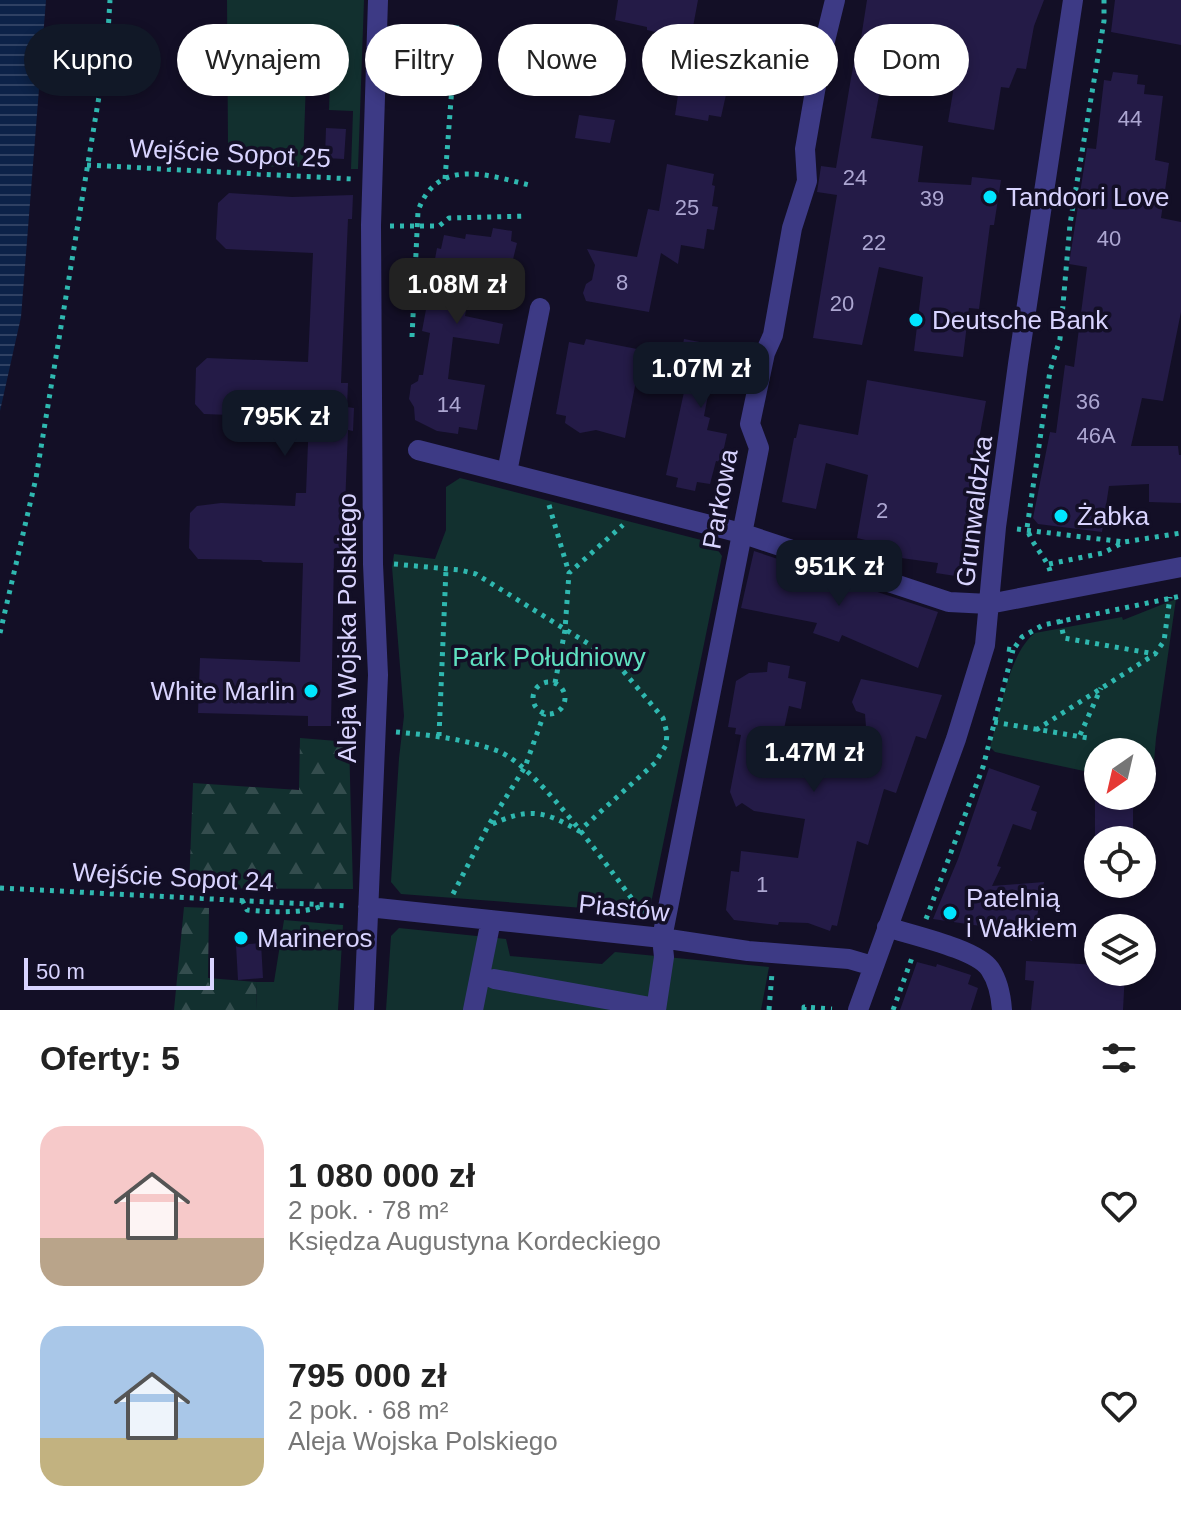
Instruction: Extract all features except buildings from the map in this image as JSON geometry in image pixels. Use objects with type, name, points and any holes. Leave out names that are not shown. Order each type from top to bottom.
[{"type":"street","name":"Aleja Wojska Polskiego","points":[[364,1010],[378,675],[373,564],[371,180],[378,0]]},
{"type":"street","name":"Parkowa","points":[[656,1009],[664,957],[662,938],[759,448],[750,424],[765,353],[773,335],[792,228],[807,181],[805,149],[821,57],[835,0]]},
{"type":"street","name":"Grunwaldzka","points":[[858,1010],[956,739],[985,645],[996,527],[1018,364],[1073,0]]},
{"type":"street","points":[[507,472],[540,308]]},
{"type":"street","points":[[418,450],[646,506],[741,533],[949,602],[989,604],[1181,567]]},
{"type":"street","name":"Piastów","points":[[368,913],[442,914],[662,938],[748,951],[849,959],[873,966]]},
{"type":"street","points":[[473,1010],[484,919]]},
{"type":"street","points":[[887,927],[974,956],[989,967],[1001,994],[1002,1010]]},
{"type":"street","points":[[494,979],[656,1009]]},
{"type":"path","points":[[0,633],[36,478],[107,48],[110,0]]},
{"type":"path","points":[[1104,0],[1104,21],[1070,224],[1067,291],[1060,339],[1050,371],[1027,528],[1032,543],[1049,564],[1103,553],[1124,542]]},
{"type":"path","points":[[445,179],[457,21]]},
{"type":"path","name":"Wejście Sopot 25","points":[[87,165],[371,180]]},
{"type":"path","points":[[412,337],[417,226],[422,201],[433,187],[460,173],[477,173],[529,185]]},
{"type":"path","points":[[402,226],[439,226],[449,218],[527,216]]},
{"type":"path","points":[[541,480],[569,573],[565,630],[555,683]]},
{"type":"path","points":[[569,573],[646,506]]},
{"type":"path","points":[[1019,529],[1124,542],[1181,533]]},
{"type":"path","points":[[401,563],[476,574],[613,659],[663,718],[666,745],[655,763],[579,831]]},
{"type":"path","points":[[439,736],[446,568]]},
{"type":"path","points":[[1155,654],[1064,638],[1060,622],[1181,596]]},
{"type":"path","points":[[1036,730],[1155,654],[1164,641],[1170,597]]},
{"type":"path","points":[[893,1010],[983,767],[1013,650]]},
{"type":"path","points":[[542,683],[555,683],[563,691],[564,703],[556,713],[544,714],[534,706],[533,693],[542,683]]},
{"type":"path","points":[[1080,735],[1102,687]]},
{"type":"path","points":[[442,914],[488,826],[525,767],[544,714]]},
{"type":"path","points":[[994,722],[1088,738]]},
{"type":"path","points":[[376,730],[439,736],[500,752],[525,767],[662,938]]},
{"type":"path","points":[[488,826],[513,815],[530,813],[553,815],[579,831]]},
{"type":"path","name":"Wejście Sopot 24","points":[[0,888],[343,906]]},
{"type":"path","points":[[242,900],[247,910],[264,912],[310,912],[324,905]]},
{"type":"path","points":[[769,1010],[773,964]]},
{"type":"path","points":[[804,1010],[804,1007],[832,1009]]},
{"type":"green space","points":[[227,0],[364,0],[358,169],[351,169],[353,111],[329,110],[330,96],[349,96],[349,24],[227,24]]},
{"type":"green space","points":[[228,96],[305,96],[303,167],[251,164],[234,154],[228,146]]},
{"type":"green space","name":"Park Południowy","points":[[460,478],[713,543],[722,556],[649,913],[401,894],[391,882],[404,716],[392,567],[394,554],[435,559],[446,530],[446,487]]},
{"type":"green space","points":[[1176,599],[1156,738],[1084,738],[1084,771],[995,752],[990,747],[1012,669],[1018,654],[1035,633],[1122,617],[1123,620]]},
{"type":"green space","points":[[300,738],[349,742],[353,889],[189,888],[193,783],[299,790]]},
{"type":"green space","points":[[184,907],[209,908],[208,978],[256,982],[257,1010],[174,1010]]},
{"type":"green space","points":[[284,920],[343,925],[338,1010],[257,1010],[256,982],[274,982]]},
{"type":"green space","points":[[399,928],[506,939],[510,956],[602,964],[615,952],[769,967],[761,1010],[386,1010],[391,936]]},
{"type":"water","points":[[0,0],[46,0],[44,24],[24,24],[24,96],[38,96],[21,317],[0,411]]},
{"type":"place","name":"Tandoori Love","points":[[990,197]]},
{"type":"place","name":"Deutsche Bank","points":[[916,320]]},
{"type":"place","name":"Żabka","points":[[1061,516]]},
{"type":"place","name":"White Marlin","points":[[311,691]]},
{"type":"place","name":"Patelnią i Wałkiem","points":[[950,913]]},
{"type":"place","name":"Marineros","points":[[241,938]]}]
